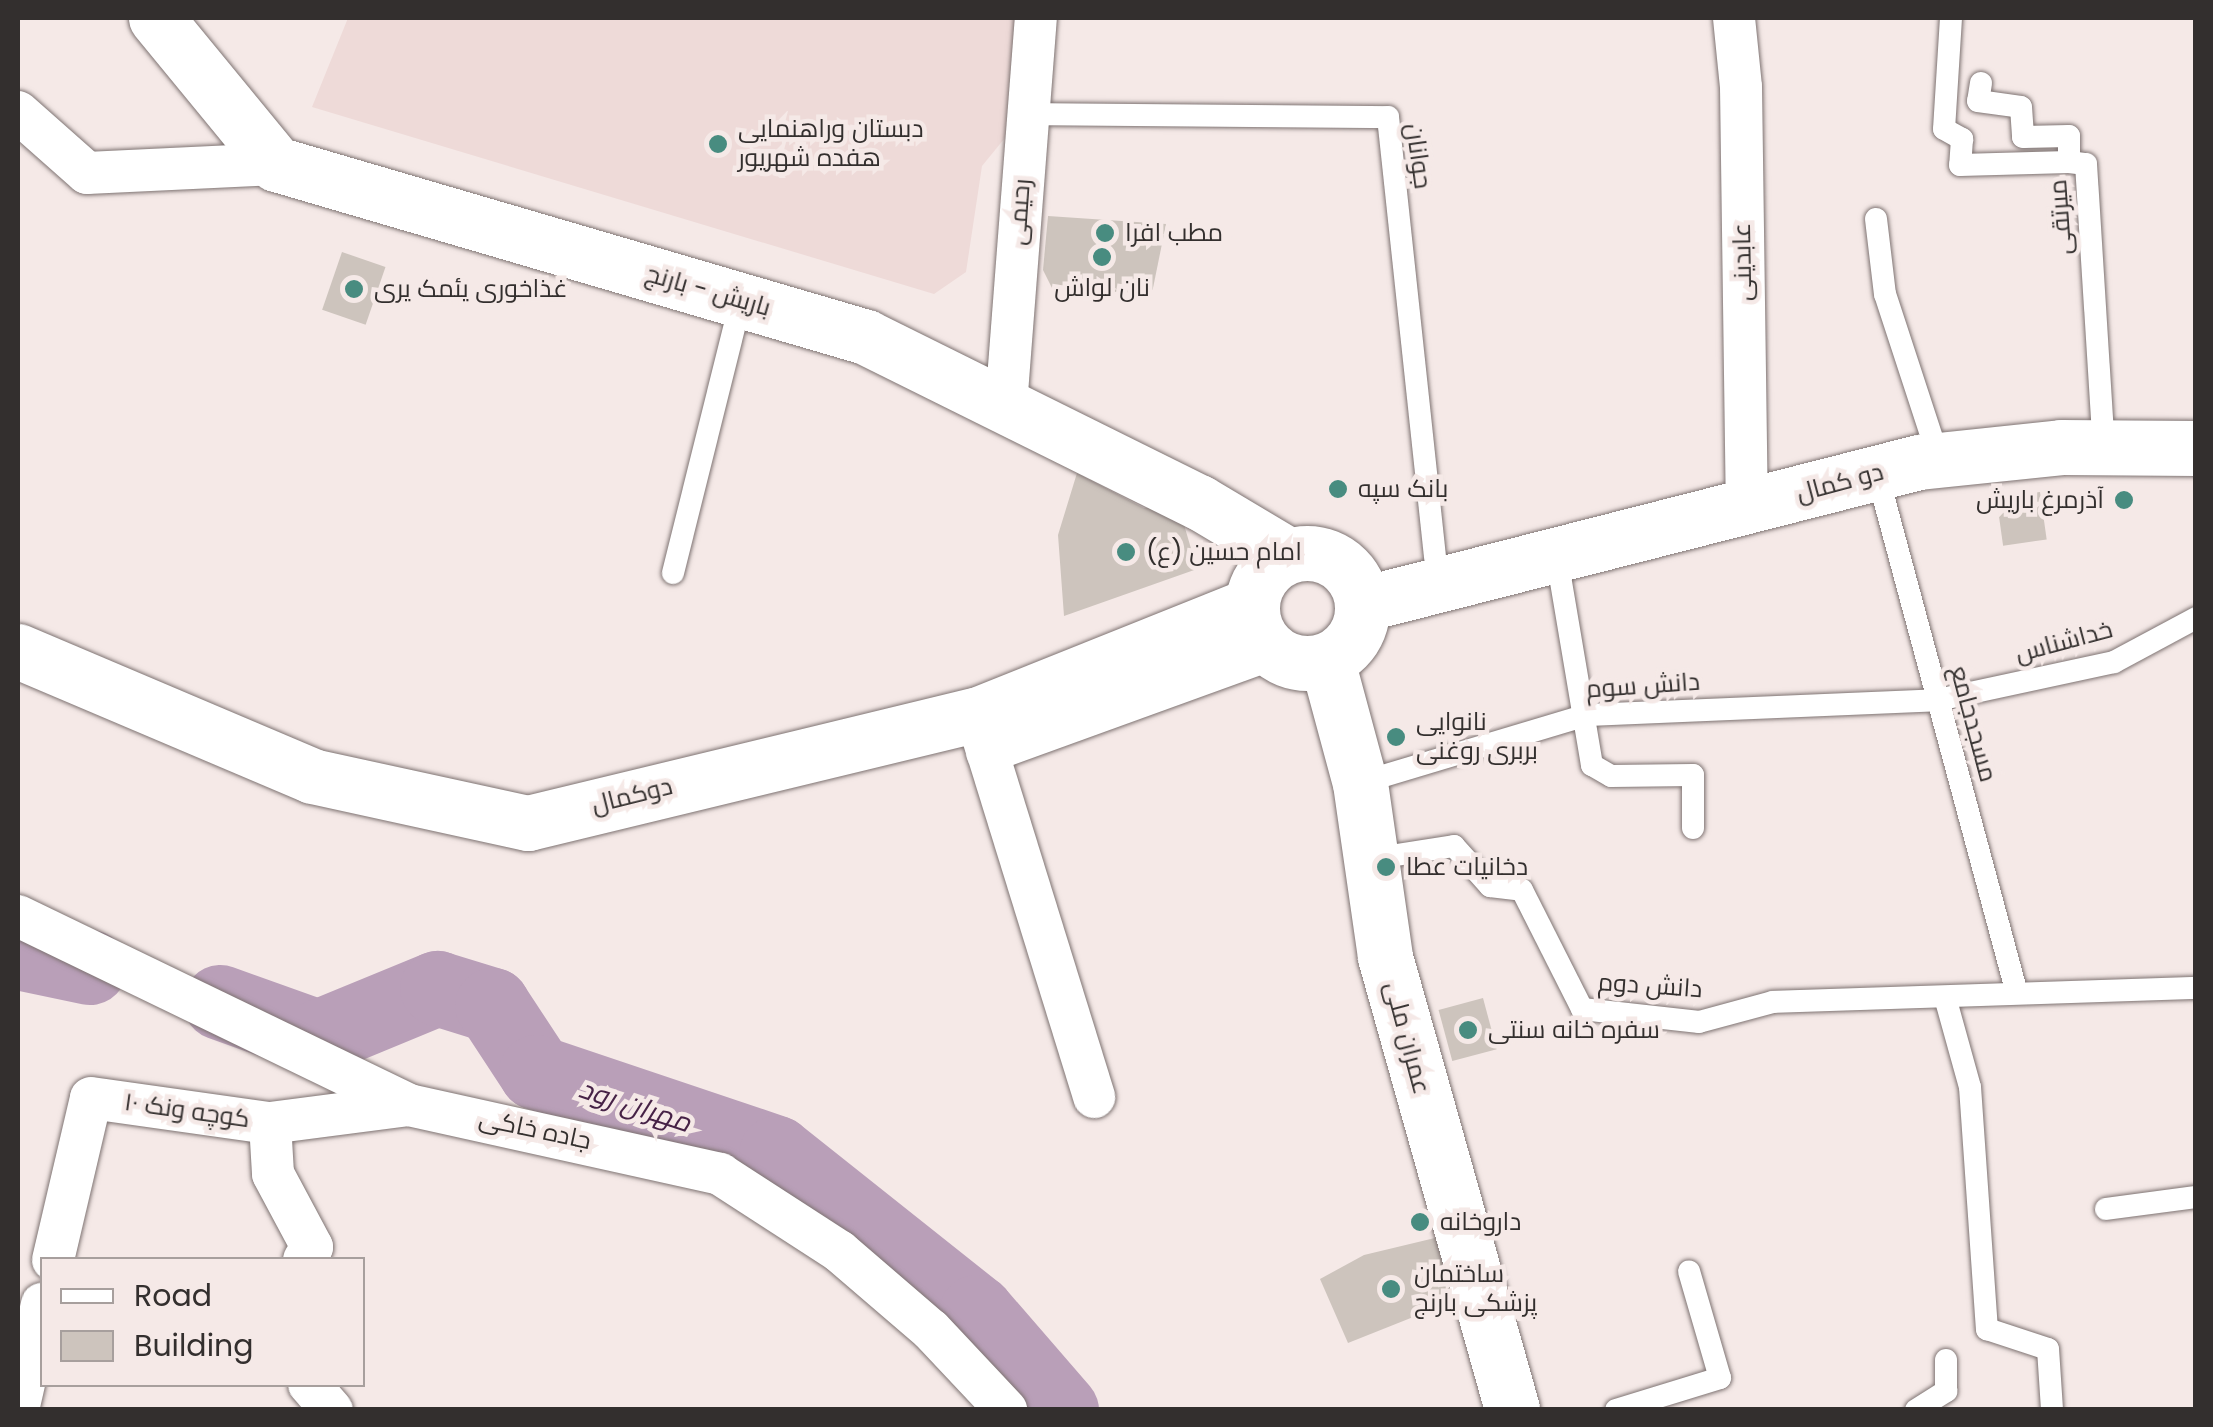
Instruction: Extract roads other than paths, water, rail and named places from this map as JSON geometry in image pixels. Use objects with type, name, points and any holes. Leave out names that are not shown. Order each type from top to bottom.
[{"type":"main road","points":[[156,18],[276,164]]},
{"type":"main road","name":"باریش - بارنج","points":[[276,164],[866,337],[1198,502],[1288,556]]},
{"type":"main road","name":"دو کمال","points":[[1358,589],[1444,587],[1490,568],[1939,459],[2104,447],[2196,448]]},
{"type":"main road","points":[[1312,552],[1358,589],[1354,638],[1327,662],[1296,664],[1260,628],[1270,567],[1288,556],[1312,552]]},
{"type":"main road","name":"دو کمال","points":[[1358,589],[1434,558],[1490,568]]},
{"type":"main road","name":"دوکمال","points":[[18,651],[312,776],[528,823],[982,734],[1260,628]]},
{"type":"main road","name":"عمران ملی","points":[[1327,662],[1360,782],[1385,957],[1512,1410]]},
{"type":"street","name":"رحیمی","points":[[1006,406],[1036,18]]},
{"type":"street","name":"عابدینی","points":[[1734,18],[1741,86],[1747,507]]},
{"type":"street","points":[[18,112],[87,173],[276,164]]},
{"type":"street","points":[[982,734],[1094,1096]]},
{"type":"street","name":"جاده خاکی","points":[[18,916],[409,1104],[720,1174],[839,1251],[931,1330],[1006,1410]]},
{"type":"street","name":"کوچه ونک ۱۰","points":[[54,1257],[90,1098],[270,1122]]},
{"type":"street","points":[[308,1253],[272,1174],[270,1122],[409,1104]]},
{"type":"street","points":[[18,1410],[40,1313]]},
{"type":"street","points":[[313,1387],[332,1410]]},
{"type":"lane","points":[[1951,18],[1944,129],[1962,139],[1960,165],[2069,162]]},
{"type":"lane","name":"میرتقی","points":[[1981,83],[1978,101],[2021,107],[2024,137],[2069,136],[2069,162],[2086,164],[2104,447]]},
{"type":"lane","name":"جوانان","points":[[1028,114],[1388,117],[1434,558]]},
{"type":"lane","points":[[1876,219],[1885,294],[1939,459]]},
{"type":"lane","points":[[673,573],[741,300]]},
{"type":"lane","name":"مسجدجامع","points":[[1877,473],[2016,990]]},
{"type":"lane","points":[[1561,582],[1587,715],[1592,765],[1611,776],[1692,775],[1693,828]]},
{"type":"lane","name":"خداشناس","points":[[1938,700],[2114,662],[2196,618]]},
{"type":"lane","name":"دانش سوم","points":[[1360,782],[1587,715],[1938,700]]},
{"type":"lane","name":"دانش دوم","points":[[1371,858],[1454,846],[1490,886],[1522,890],[1582,1009],[1699,1022],[1773,1002],[1945,997],[2016,990],[2196,988]]},
{"type":"lane","points":[[1945,997],[1970,1087],[1987,1330],[2048,1349],[2052,1410]]},
{"type":"lane","points":[[2106,1209],[2196,1198]]},
{"type":"lane","points":[[1616,1410],[1720,1378],[1689,1271]]},
{"type":"lane","points":[[1916,1410],[1946,1391],[1946,1360]]},
{"type":"waterway","name":"مهران رود","points":[[18,952],[89,967]]},
{"type":"waterway","name":"مهران رود","points":[[220,1002],[318,1037],[437,988],[492,1005],[536,1072],[776,1153],[976,1312],[1061,1410]]},
{"type":"place","name":"دبستان وراهنمایی هفده شهریور","points":[[718,144]]},
{"type":"place","name":"مطب افرا","points":[[1105,233]]},
{"type":"place","name":"نان لواش","points":[[1102,257]]},
{"type":"place","name":"غذاخوری یئمک یری","points":[[354,289]]},
{"type":"place","name":"بانک سپه","points":[[1338,489]]},
{"type":"place","name":"آذرمرغ باریش","points":[[2124,500]]},
{"type":"place","name":"امام حسین (ع)","points":[[1126,552]]},
{"type":"place","name":"نانوایی بربری روغنی","points":[[1396,737]]},
{"type":"place","name":"دخانیات عطا","points":[[1386,867]]},
{"type":"place","name":"سفره خانه سنتی","points":[[1468,1030]]},
{"type":"place","name":"داروخانه","points":[[1420,1222]]},
{"type":"place","name":"ساختمان پزشکی بارنج","points":[[1391,1289]]}]
